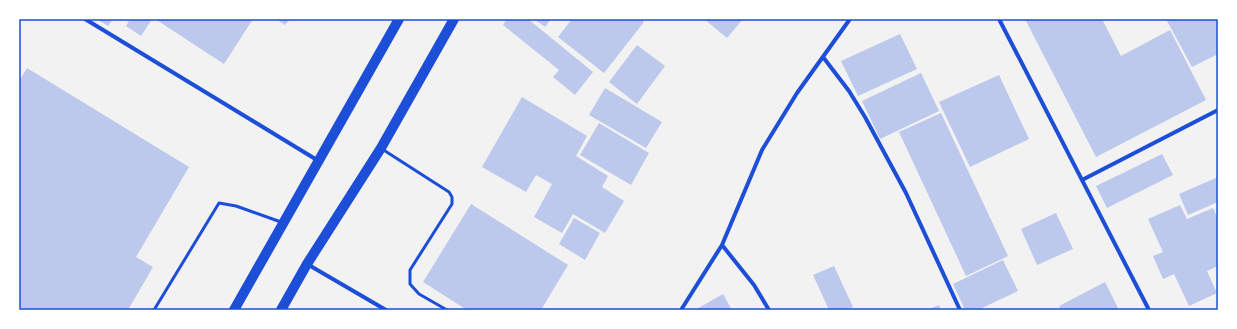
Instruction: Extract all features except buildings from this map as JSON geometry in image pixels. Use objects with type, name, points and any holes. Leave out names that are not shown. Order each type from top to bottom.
[{"type":"main road","points":[[234,310],[399,19]]},
{"type":"main road","points":[[281,310],[307,264],[381,148],[454,19]]},
{"type":"street","points":[[85,19],[318,161]]},
{"type":"street","points":[[681,310],[722,244],[762,150],[797,93],[850,19]]},
{"type":"street","points":[[1000,19],[1149,310]]},
{"type":"street","points":[[823,57],[849,91],[865,117],[906,193],[960,310]]},
{"type":"street","points":[[1082,180],[1218,110]]},
{"type":"street","points":[[722,244],[754,285],[769,310]]},
{"type":"street","points":[[307,264],[385,310]]},
{"type":"lane","points":[[381,148],[449,192],[452,197],[452,204],[410,270],[410,284],[419,294],[446,310]]},
{"type":"lane","points":[[154,310],[219,203],[236,206],[283,223]]}]
